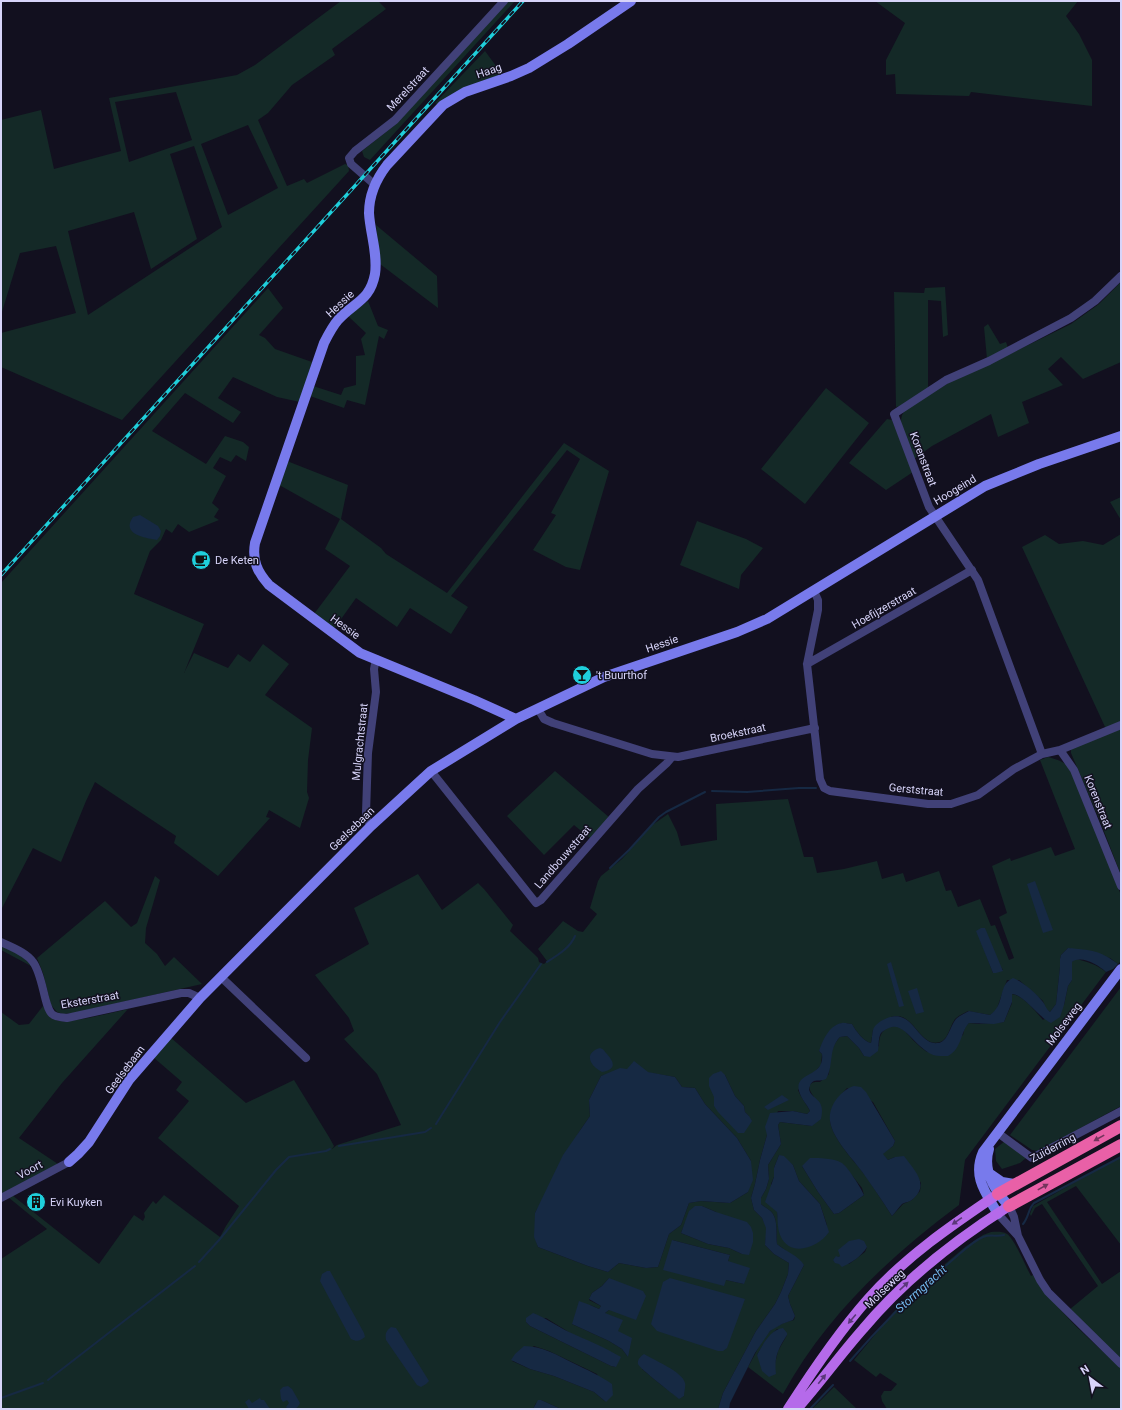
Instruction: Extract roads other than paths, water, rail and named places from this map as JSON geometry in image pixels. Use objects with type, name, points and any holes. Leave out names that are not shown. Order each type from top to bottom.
[{"type":"highway","name":"Zuiderring","points":[[994,1197],[1014,1184],[1121,1126]]},
{"type":"highway","points":[[1010,1206],[1121,1145]]},
{"type":"main road","name":"Molseweg","points":[[788,1409],[816,1365],[869,1298],[931,1240],[994,1197]]},
{"type":"main road","name":"Molseweg","points":[[797,1409],[863,1328],[890,1300],[948,1248],[1010,1206]]},
{"type":"street","name":"Merelstraat","points":[[375,185],[351,164],[348,158],[395,120],[504,1]]},
{"type":"street","name":"Haag","points":[[375,185],[379,175],[387,164],[442,105],[465,92],[512,76],[529,68],[568,44],[631,1]]},
{"type":"street","name":"Hessie","points":[[375,185],[371,197],[369,212],[375,260],[375,273],[372,286],[361,301],[333,325],[324,344],[255,543],[253,552],[256,567],[263,579],[269,585],[360,652],[516,719],[604,677],[756,624],[814,591]]},
{"type":"street","name":"Korenstraat","points":[[1042,754],[983,592],[972,570],[929,507],[894,414],[946,380],[989,361],[1071,318],[1095,301],[1121,276]]},
{"type":"street","name":"Hoogeind","points":[[814,591],[972,493],[998,479],[1121,436]]},
{"type":"street","name":"Hoefijzerstraat","points":[[807,664],[972,570]]},
{"type":"street","points":[[814,591],[818,600],[818,610],[807,664],[815,728]]},
{"type":"street","name":"Mulgrachtstraat","points":[[371,826],[366,818],[366,813],[368,752],[376,692],[374,669],[376,659]]},
{"type":"street","name":"Broekstraat","points":[[538,709],[544,719],[553,723],[652,754],[672,757],[815,728]]},
{"type":"street","name":"Geelsebaan","points":[[69,1162],[89,1142],[129,1080],[200,998],[371,826],[432,771],[516,719]]},
{"type":"street","name":"Gerststraat","points":[[815,728],[820,779],[824,788],[830,791],[928,804],[951,804],[978,795],[1014,770],[1042,754],[1060,750],[1121,725]]},
{"type":"street","name":"Korenstraat","points":[[1060,750],[1074,770],[1121,886]]},
{"type":"street","name":"Landbouwstraat","points":[[432,771],[536,903],[541,900],[638,789],[672,757]]},
{"type":"street","name":"Eksterstraat","points":[[1,942],[32,960],[39,973],[47,1007],[52,1014],[58,1017],[67,1018],[181,993],[189,993],[200,998]]},
{"type":"street","name":"Molseweg","points":[[994,1197],[980,1182],[980,1160],[983,1152],[1121,969]]},
{"type":"street","points":[[221,977],[306,1058]]},
{"type":"street","points":[[998,1133],[1032,1158],[1121,1111]]},
{"type":"street","points":[[990,1143],[987,1159],[988,1173],[998,1214],[1018,1236]]},
{"type":"street","name":"Voort","points":[[1,1198],[69,1162]]},
{"type":"street","points":[[988,1173],[1002,1182],[1014,1184]]},
{"type":"street","points":[[994,1197],[1010,1206],[1018,1236],[1040,1280],[1048,1292],[1121,1364]]},
{"type":"water","points":[[140,515],[158,526],[161,531],[157,540],[146,538],[132,531],[130,523],[133,517]]},
{"type":"water","points":[[1035,881],[1053,930],[1043,933],[1027,884]]},
{"type":"water","points":[[981,928],[985,928],[1003,971],[993,973],[976,931]]},
{"type":"water","points":[[1068,948],[1083,949],[1100,953],[1118,964],[1113,969],[1106,972],[1099,966],[1085,960],[1076,960],[1072,962],[1072,980],[1068,986],[1060,1017],[1051,1023],[1021,998],[1012,994],[1012,1002],[1004,1022],[994,1024],[969,1023],[964,1030],[956,1049],[948,1056],[934,1055],[926,1051],[907,1033],[895,1027],[888,1028],[881,1033],[878,1051],[870,1057],[864,1056],[859,1048],[847,1036],[840,1037],[836,1042],[832,1052],[830,1068],[826,1079],[813,1081],[809,1089],[821,1105],[821,1119],[812,1126],[780,1122],[778,1125],[781,1144],[768,1165],[769,1179],[761,1198],[761,1204],[771,1211],[775,1217],[777,1244],[799,1259],[804,1265],[788,1296],[795,1316],[793,1320],[770,1331],[755,1353],[730,1403],[729,1409],[718,1409],[723,1393],[756,1331],[775,1304],[788,1274],[789,1263],[774,1254],[765,1245],[766,1228],[762,1218],[754,1210],[751,1198],[767,1135],[765,1127],[770,1113],[793,1111],[807,1114],[810,1111],[800,1094],[799,1085],[801,1080],[815,1071],[822,1062],[822,1054],[819,1051],[822,1042],[830,1030],[837,1024],[852,1024],[863,1038],[871,1043],[873,1030],[878,1023],[893,1017],[902,1017],[908,1021],[924,1038],[931,1042],[938,1043],[947,1037],[956,1019],[969,1011],[990,1015],[995,1011],[1005,985],[1013,978],[1021,982],[1033,992],[1044,1003],[1050,1012],[1056,1004],[1061,955]]},
{"type":"water","points":[[891,962],[904,1006],[899,1007],[887,964]]},
{"type":"water","points":[[917,988],[924,1012],[916,1014],[908,991]]},
{"type":"water","points":[[600,1048],[604,1050],[613,1063],[610,1069],[602,1072],[594,1066],[590,1060],[591,1053]]},
{"type":"water","points":[[634,1061],[648,1072],[675,1077],[682,1087],[695,1088],[705,1104],[737,1138],[751,1161],[753,1180],[748,1192],[730,1203],[701,1201],[689,1203],[681,1225],[669,1234],[658,1267],[646,1268],[619,1263],[608,1272],[538,1247],[534,1237],[535,1213],[563,1155],[590,1116],[589,1100],[601,1076],[620,1068],[627,1069]]},
{"type":"water","points":[[721,1071],[725,1075],[735,1096],[744,1106],[745,1112],[752,1121],[744,1133],[738,1133],[714,1106],[714,1097],[709,1086],[709,1078],[713,1074]]},
{"type":"water","points":[[854,1086],[861,1087],[866,1092],[895,1141],[893,1146],[883,1154],[888,1160],[895,1157],[904,1156],[919,1177],[920,1188],[918,1193],[912,1200],[902,1204],[892,1216],[878,1194],[839,1141],[832,1128],[830,1115],[833,1104],[844,1091]]},
{"type":"water","points":[[782,1095],[789,1100],[768,1110],[764,1107]]},
{"type":"water","points":[[779,1155],[784,1156],[793,1165],[799,1181],[820,1204],[829,1232],[819,1242],[812,1246],[798,1249],[791,1247],[786,1243],[781,1237],[779,1231],[777,1212],[765,1202],[774,1177],[774,1168]]},
{"type":"water","points":[[810,1158],[831,1159],[845,1165],[864,1195],[839,1213],[834,1214],[802,1166]]},
{"type":"water","points":[[695,1206],[702,1206],[747,1222],[753,1233],[753,1242],[749,1255],[742,1254],[729,1248],[708,1244],[681,1233],[689,1211]]},
{"type":"water","points":[[859,1239],[864,1241],[867,1247],[859,1256],[842,1267],[835,1263],[833,1260],[836,1256],[840,1256],[838,1250],[849,1241]]},
{"type":"water","points":[[672,1240],[730,1255],[728,1261],[750,1268],[744,1284],[726,1280],[724,1286],[663,1270]]},
{"type":"water","points":[[330,1271],[364,1333],[365,1337],[358,1341],[351,1339],[320,1281],[322,1274]]},
{"type":"water","points":[[609,1278],[643,1291],[646,1296],[636,1320],[609,1310],[605,1313],[623,1320],[618,1331],[632,1338],[628,1357],[622,1349],[609,1341],[572,1324],[579,1301],[599,1309],[601,1306],[589,1299],[592,1293],[602,1286]]},
{"type":"water","points":[[670,1278],[745,1299],[727,1348],[723,1351],[718,1351],[657,1331],[651,1324],[663,1282]]},
{"type":"water","points":[[533,1313],[621,1357],[616,1367],[611,1366],[530,1326],[526,1322],[526,1318]]},
{"type":"water","points":[[391,1327],[396,1328],[429,1381],[421,1387],[417,1385],[386,1340],[386,1333]]},
{"type":"water","points":[[783,1328],[787,1335],[777,1353],[776,1374],[769,1377],[762,1371],[757,1355],[764,1342],[778,1329]]},
{"type":"water","points":[[524,1346],[531,1346],[549,1352],[598,1375],[612,1384],[613,1395],[606,1402],[594,1392],[554,1376],[530,1369],[511,1360]]},
{"type":"water","points":[[644,1354],[668,1367],[683,1379],[685,1383],[684,1396],[679,1399],[640,1367],[638,1361]]},
{"type":"water","points":[[288,1386],[292,1389],[300,1403],[295,1409],[288,1409],[286,1407],[289,1403],[287,1400],[283,1402],[281,1399],[280,1390],[283,1387]]},
{"type":"water","points":[[260,1398],[261,1400],[264,1400],[270,1409],[249,1409],[245,1402],[249,1399],[252,1403]]},
{"type":"water","points":[[538,1400],[541,1400],[561,1409],[533,1409]]},
{"type":"waterway","points":[[712,791],[747,792],[816,788]]},
{"type":"waterway","points":[[610,868],[629,850],[659,817],[705,792]]},
{"type":"waterway","points":[[547,962],[567,948],[575,936]]},
{"type":"waterway","points":[[436,1124],[500,1022],[541,964]]},
{"type":"waterway","points":[[339,1146],[425,1132],[431,1128]]},
{"type":"waterway","points":[[199,1262],[220,1239],[276,1170],[289,1157],[330,1149]]},
{"type":"waterway","name":"Stormgracht","points":[[1023,1224],[1034,1203],[1121,1157]]},
{"type":"waterway","name":"Stormgracht","points":[[850,1361],[898,1310],[966,1248],[983,1237],[1004,1235]]},
{"type":"waterway","points":[[48,1380],[195,1266]]},
{"type":"waterway","points":[[1,1398],[43,1383]]},
{"type":"waterway","name":"Stormgracht","points":[[810,1409],[833,1385]]},
{"type":"railway","points":[[1,575],[523,1]]},
{"type":"place","name":"De Keten","points":[[201,560]]},
{"type":"place","name":"'t Buurthof","points":[[582,675]]},
{"type":"place","name":"Evi Kuyken","points":[[36,1202]]}]
